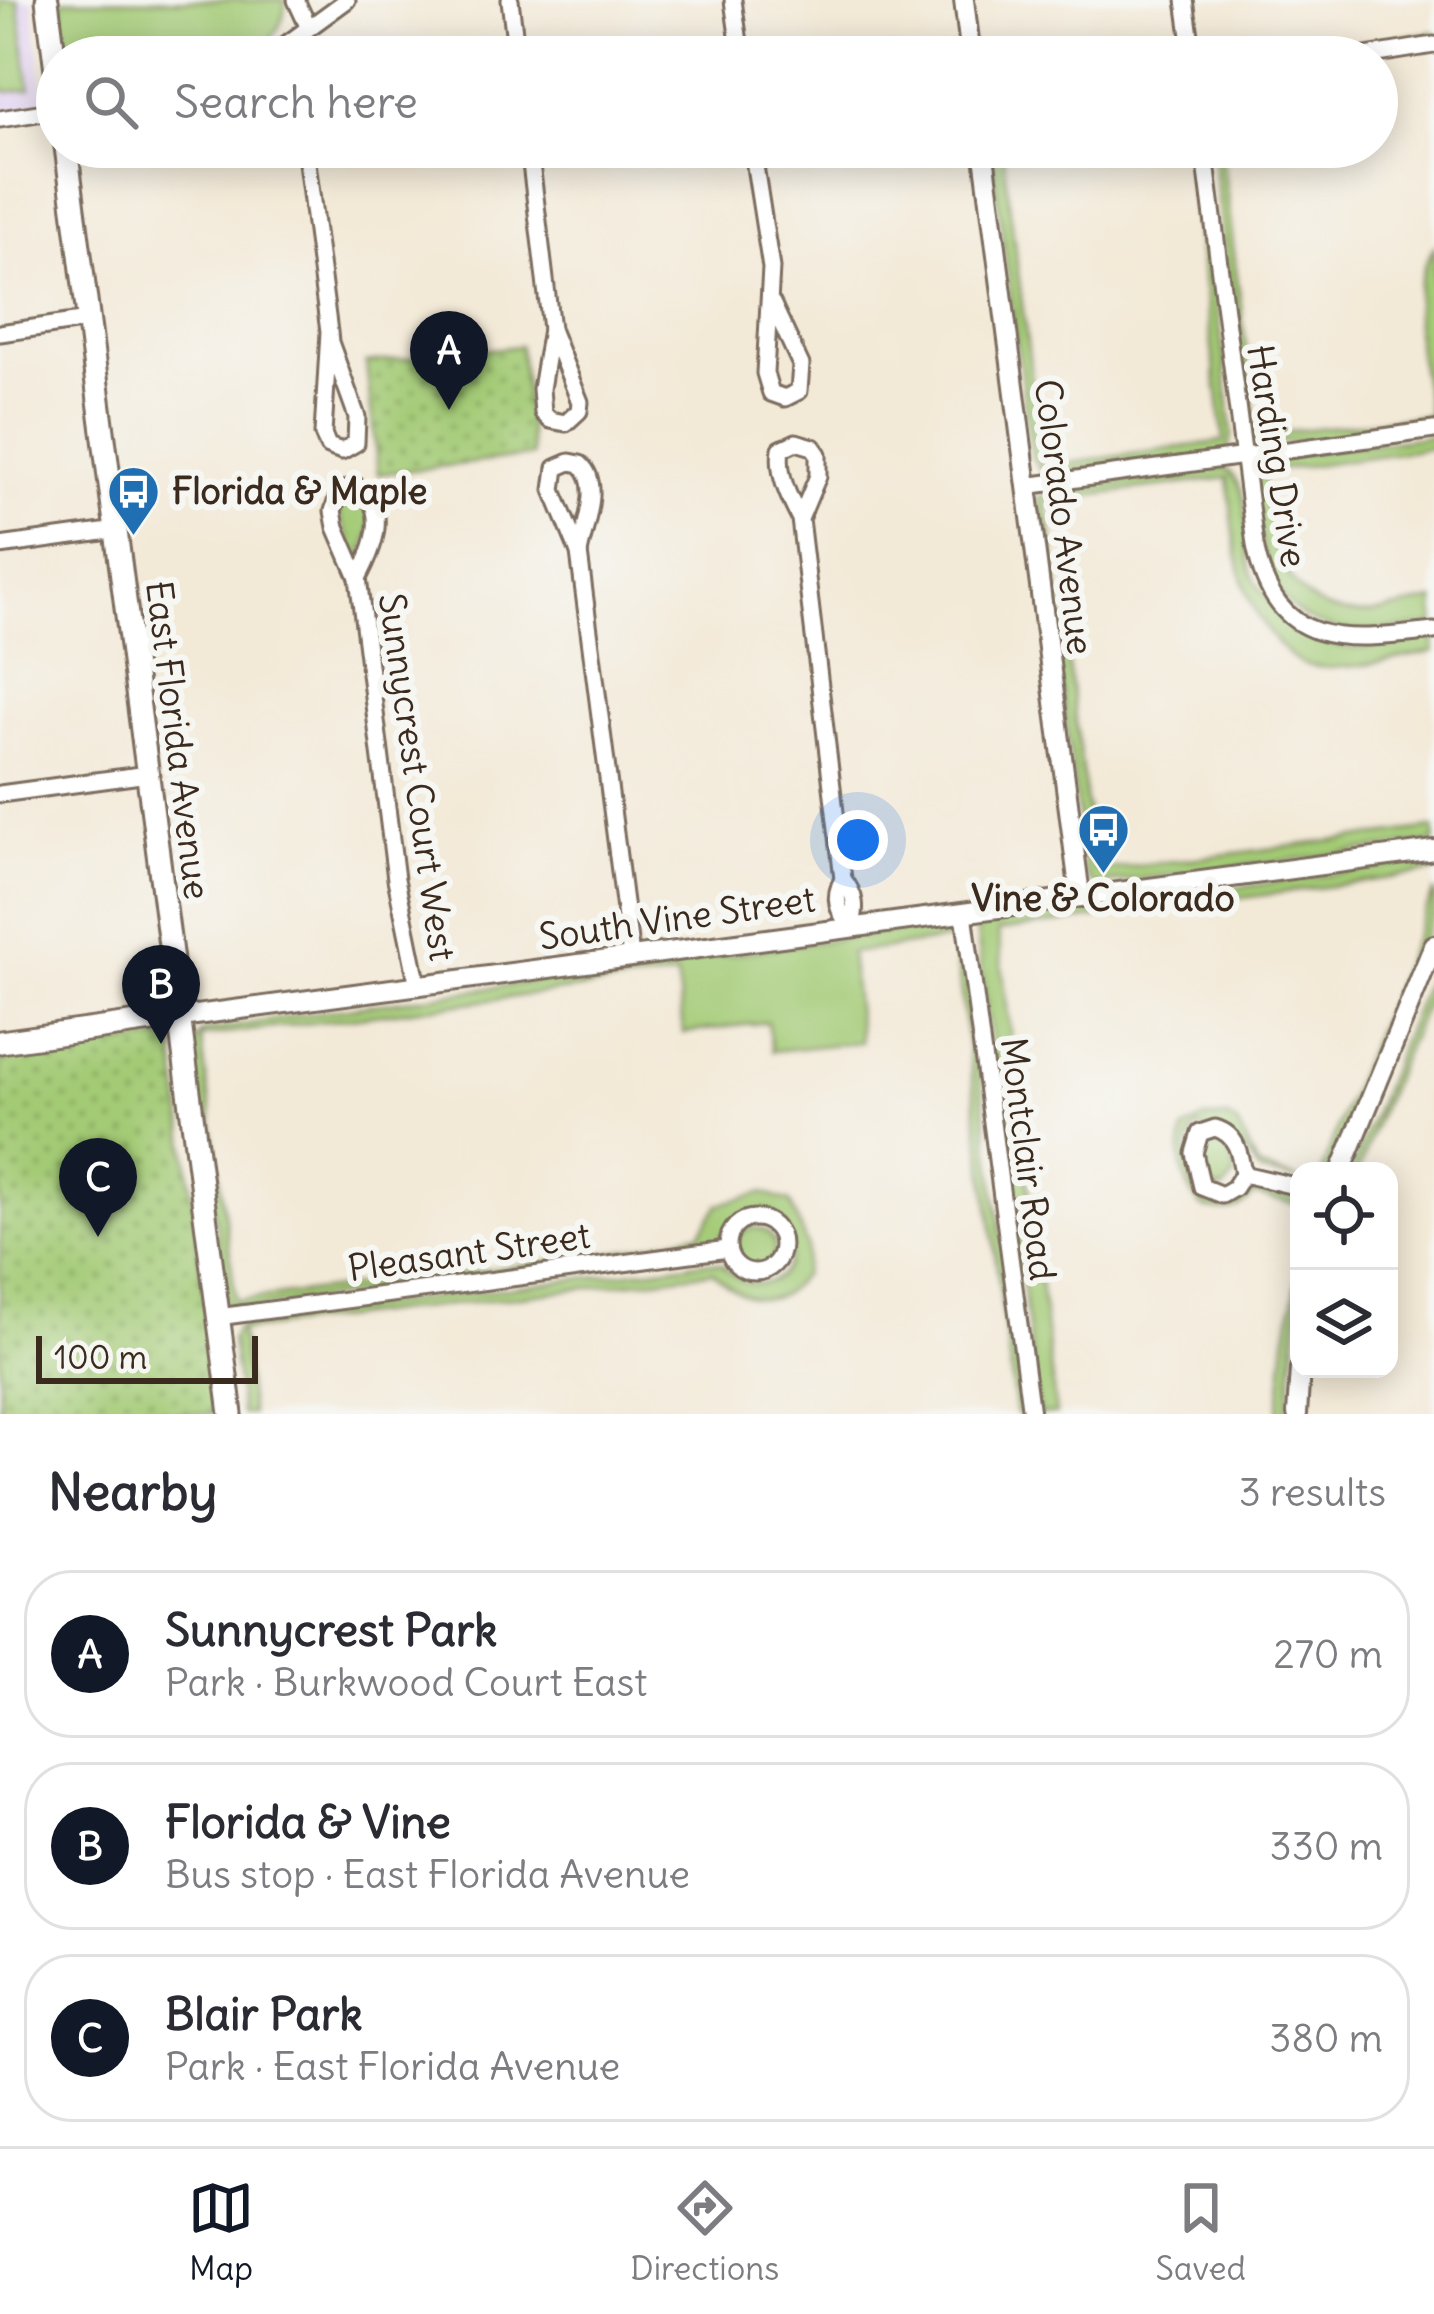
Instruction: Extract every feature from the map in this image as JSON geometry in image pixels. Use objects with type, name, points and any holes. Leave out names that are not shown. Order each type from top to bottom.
[{"type":"main road","points":[[47,0],[52,36]]},
{"type":"main road","name":"East Florida Avenue","points":[[69,168],[231,1414]]},
{"type":"main road","name":"South Vine Street","points":[[0,1042],[181,1017]]},
{"type":"street","points":[[296,0],[308,26]]},
{"type":"street","points":[[299,36],[347,0]]},
{"type":"street","points":[[510,0],[514,36]]},
{"type":"street","points":[[734,0],[738,36]]},
{"type":"street","points":[[964,0],[968,36]]},
{"type":"street","points":[[1185,0],[1189,36]]},
{"type":"street","points":[[1398,51],[1434,45]]},
{"type":"street","points":[[0,119],[36,113]]},
{"type":"street","points":[[308,168],[328,332],[336,367],[357,417],[356,443],[342,451],[328,446],[323,434],[328,332]]},
{"type":"street","points":[[532,168],[551,329],[542,406],[550,420],[566,423],[574,418],[580,402],[551,329]]},
{"type":"street","points":[[756,168],[772,303],[765,373],[771,393],[785,398],[799,391],[801,365],[772,303]]},
{"type":"street","name":"Colorado Avenue","points":[[985,168],[1080,895]]},
{"type":"street","name":"Harding Drive","points":[[1207,168],[1260,572],[1283,610],[1329,637],[1372,640],[1434,631]]},
{"type":"street","points":[[0,333],[88,320]]},
{"type":"street","points":[[1026,486],[1434,430]]},
{"type":"street","points":[[579,553],[590,477],[587,469],[570,462],[556,468],[553,490],[579,553],[631,958]]},
{"type":"street","name":"Sunnycrest Court West","points":[[358,578],[374,544],[377,514],[363,489],[355,485],[339,493],[333,512],[358,578],[396,879],[418,986]]},
{"type":"street","points":[[800,519],[843,879],[836,891],[838,911],[851,928]]},
{"type":"street","points":[[0,546],[117,530]]},
{"type":"street","points":[[0,794],[148,774]]},
{"type":"street","name":"South Vine Street","points":[[181,1017],[1434,850]]},
{"type":"street","name":"Montclair Road","points":[[964,913],[1031,1414]]},
{"type":"street","points":[[1344,1162],[1434,945]]},
{"type":"street","points":[[1243,1174],[1290,1185]]},
{"type":"street","name":"Pleasant Street","points":[[218,1317],[728,1249]]},
{"type":"street","points":[[1297,1414],[1299,1379]]},
{"type":"shaded area","points":[[0,0],[32,0],[36,109],[0,114]]},
{"type":"green space","points":[[0,0],[18,0],[30,89],[8,92],[0,87]]},
{"type":"green space","points":[[61,0],[285,0],[282,21],[272,36],[65,36]]},
{"type":"green space","points":[[1434,32],[1434,40],[1398,45],[1398,37]]},
{"type":"green space","points":[[994,168],[1005,168],[1043,467],[1224,441],[1189,168],[1199,168],[1225,366],[1232,435],[1229,449],[1221,455],[1051,473],[1041,471],[1032,457]]},
{"type":"green space","points":[[1215,168],[1224,168],[1257,435],[1429,415],[1416,309],[1418,288],[1434,247],[1434,427],[1265,444],[1248,440]]},
{"type":"green space","points":[[520,346],[532,456],[378,474],[366,363]]},
{"type":"green space","points":[[1434,436],[1434,448],[1263,472],[1276,547],[1298,589],[1339,612],[1376,612],[1434,600],[1434,624],[1343,630],[1297,612],[1280,594],[1268,567],[1254,465],[1267,458]]},
{"type":"green space","points":[[1224,468],[1243,498],[1253,575],[1291,623],[1309,636],[1347,648],[1434,637],[1434,652],[1337,668],[1306,665],[1291,657],[1268,632],[1247,592],[1236,548],[1228,478],[1047,501],[1095,871],[1434,828],[1434,842],[1093,885],[1085,872],[1038,498],[1051,492]]},
{"type":"green space","points":[[352,489],[367,508],[371,523],[359,563],[339,504]]},
{"type":"green space","points":[[1412,863],[1434,872],[998,931],[1056,1414],[1039,1414],[976,924]]},
{"type":"green space","points":[[1434,891],[1434,913],[1334,1162],[1325,1162]]},
{"type":"green space","points":[[943,924],[957,932],[963,944],[1024,1414],[1016,1414],[954,939],[850,953],[860,1042],[772,1051],[767,1022],[683,1033],[677,976],[201,1037],[236,1301],[601,1255],[700,1233],[719,1204],[763,1193],[790,1202],[807,1246],[803,1275],[770,1299],[743,1294],[713,1272],[240,1331],[251,1414],[241,1414],[231,1339],[248,1322],[706,1262],[722,1264],[752,1283],[767,1282],[779,1276],[790,1251],[787,1234],[775,1216],[751,1214],[738,1218],[713,1245],[234,1311],[226,1300],[194,1058],[194,1044],[202,1032]]},
{"type":"green space","points":[[1434,962],[1434,984],[1362,1162],[1355,1162]]},
{"type":"green space","points":[[173,1037],[218,1414],[0,1414],[0,1059]]},
{"type":"green space","points":[[1228,1118],[1239,1126],[1258,1167],[1290,1178],[1260,1173],[1244,1150],[1198,1127],[1187,1154],[1193,1183],[1203,1200],[1226,1206],[1258,1188],[1290,1197],[1290,1203],[1254,1195],[1230,1210],[1200,1206],[1182,1170],[1181,1151],[1184,1130],[1204,1119]]},
{"type":"green space","points":[[1218,1135],[1229,1147],[1235,1176],[1223,1190],[1208,1187],[1198,1159],[1205,1136]]},
{"type":"green space","points":[[755,1228],[769,1234],[775,1248],[769,1262],[755,1268],[741,1262],[735,1248],[741,1234]]},
{"type":"green space","points":[[1290,1318],[1287,1414],[1278,1414]]},
{"type":"place","name":"Sunnycrest Park","points":[[449,410]]},
{"type":"place","name":"Florida & Maple","points":[[133,537]]},
{"type":"place","name":"Vine & Colorado","points":[[1103,876]]},
{"type":"place","name":"Florida & Vine","points":[[161,1044]]},
{"type":"place","name":"Blair Park","points":[[98,1237]]}]
